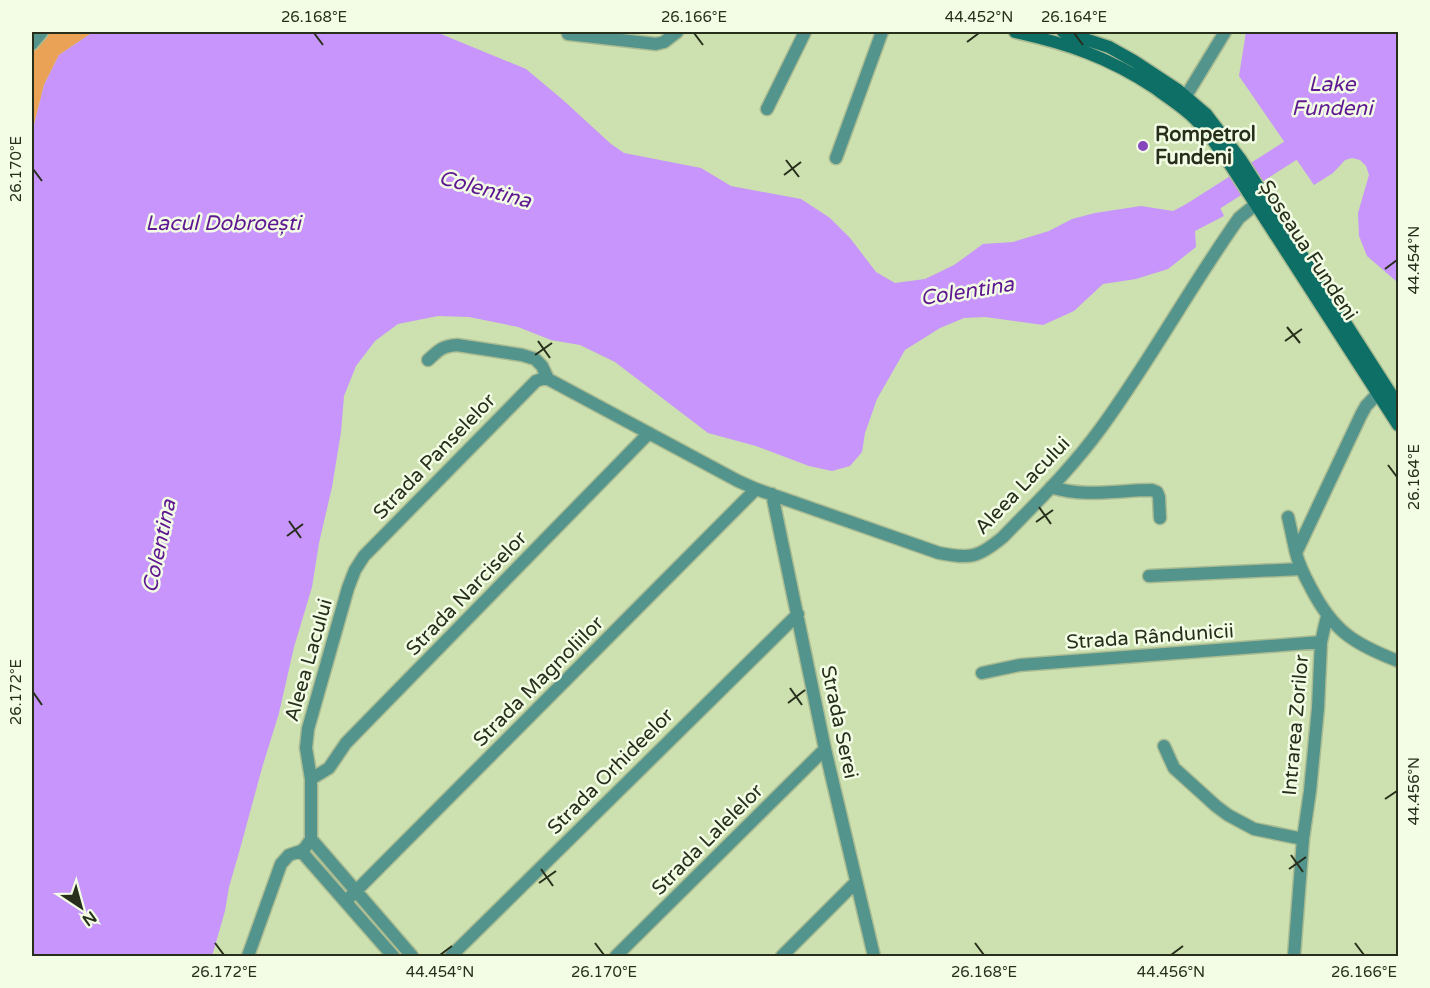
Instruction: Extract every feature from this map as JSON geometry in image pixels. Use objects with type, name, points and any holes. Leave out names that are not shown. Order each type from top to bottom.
[{"type":"main road","name":"Șoseaua Fundeni","points":[[1015,32],[1073,47],[1112,62],[1167,96],[1209,127],[1241,160],[1258,200],[1382,389],[1398,425]]},
{"type":"main road","name":"Șoseaua Fundeni","points":[[1063,32],[1095,42],[1122,54],[1160,78],[1202,110],[1209,127]]},
{"type":"main road","name":"Șoseaua Fundeni","points":[[1382,389],[1398,405]]},
{"type":"street","points":[[32,44],[42,32]]},
{"type":"street","points":[[567,34],[656,44],[664,42],[677,32]]},
{"type":"street","points":[[766,109],[805,32]]},
{"type":"street","points":[[836,158],[882,32]]},
{"type":"street","points":[[1186,96],[1225,32]]},
{"type":"street","name":"Aleea Lacului","points":[[548,380],[756,489],[939,553],[968,557],[992,547],[1051,487],[1093,438],[1126,393],[1239,218],[1258,200]]},
{"type":"street","points":[[428,360],[441,348],[457,345],[512,354],[535,359],[542,366],[548,380]]},
{"type":"street","name":"Strada Panselelor","points":[[355,570],[364,556],[531,385],[542,379],[548,380]]},
{"type":"street","points":[[1296,553],[1360,415],[1382,389]]},
{"type":"street","name":"Strada Narciselor","points":[[311,779],[329,768],[346,743],[650,433]]},
{"type":"street","points":[[1051,487],[1082,493],[1152,490],[1157,492],[1159,497],[1160,518]]},
{"type":"street","name":"Strada Magnoliilor","points":[[346,901],[756,489]]},
{"type":"street","name":"Strada Serei","points":[[772,494],[825,749],[874,957]]},
{"type":"street","points":[[1288,516],[1301,569],[1327,615],[1355,640],[1398,661]]},
{"type":"street","points":[[1149,576],[1301,569]]},
{"type":"street","name":"Aleea Lacului","points":[[311,839],[311,779],[306,748],[308,729],[355,570]]},
{"type":"street","name":"Strada Orhideelor","points":[[450,957],[798,614]]},
{"type":"street","name":"Intrarea Zorilor","points":[[1294,957],[1321,642],[1327,615]]},
{"type":"street","name":"Strada Rândunicii","points":[[982,673],[1020,666],[1321,642]]},
{"type":"street","points":[[1164,746],[1174,768],[1228,815],[1254,829],[1303,839]]},
{"type":"street","name":"Strada Lalelelor","points":[[616,957],[825,749]]},
{"type":"street","points":[[248,957],[281,864],[289,855],[301,850],[311,839],[412,957]]},
{"type":"street","points":[[301,850],[393,957]]},
{"type":"street","points":[[782,957],[856,882]]},
{"type":"shaded area","points":[[32,32],[93,32],[59,55],[44,85],[32,133]]},
{"type":"water","name":"Lacul Dobroești","points":[[93,32],[436,32],[526,69],[624,153],[701,168],[731,186],[801,199],[830,218],[850,238],[876,272],[895,283],[925,279],[954,265],[983,244],[1013,242],[1049,231],[1072,219],[1095,213],[1141,206],[1173,211],[1212,191],[1224,216],[1195,231],[1196,247],[1168,269],[1136,279],[1103,284],[1074,311],[1043,325],[985,317],[964,318],[940,328],[905,350],[877,399],[865,433],[862,452],[850,466],[832,471],[809,466],[756,446],[708,433],[615,362],[580,345],[551,340],[518,327],[469,317],[438,316],[398,324],[375,341],[356,366],[344,396],[332,487],[312,587],[212,956],[32,956],[32,133],[44,85],[59,55]]},
{"type":"water","name":"Lake Fundeni","points":[[1246,32],[1398,32],[1398,285],[1367,256],[1359,236],[1358,213],[1369,175],[1366,166],[1360,160],[1352,158],[1345,160],[1333,173],[1314,185],[1239,76]]},
{"type":"waterway","name":"Colentina","points":[[1191,214],[1290,151],[1313,133]]},
{"type":"place","name":"Rompetrol Fundeni","points":[[1143,146]]}]
